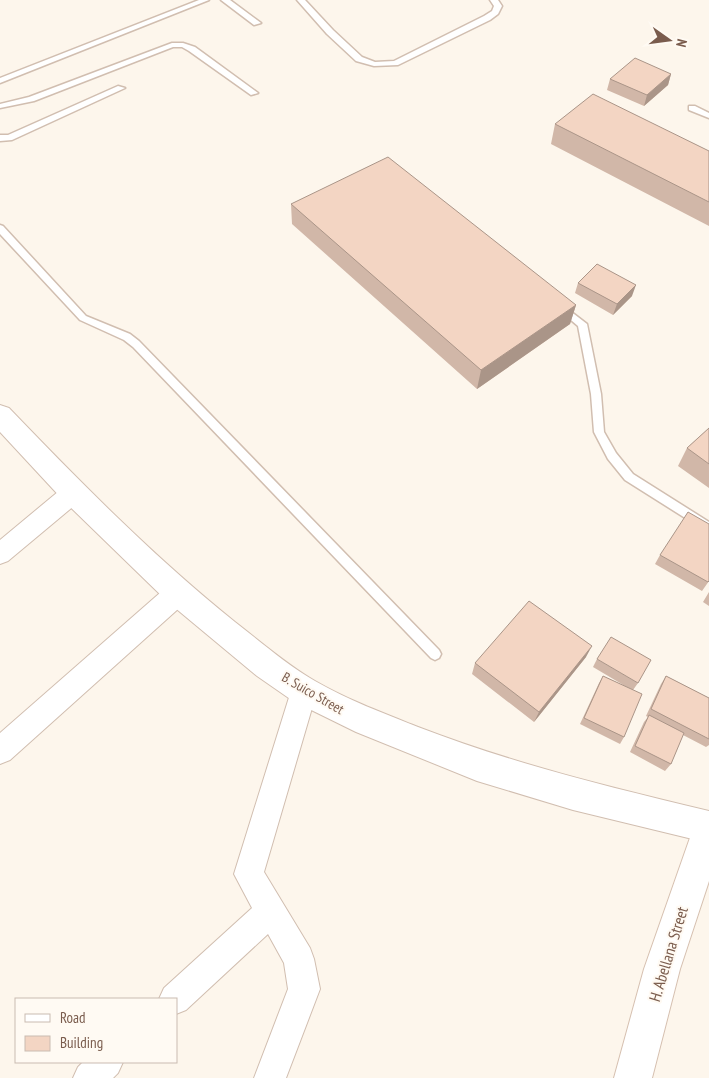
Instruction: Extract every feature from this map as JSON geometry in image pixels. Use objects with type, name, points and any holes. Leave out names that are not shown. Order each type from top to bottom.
[{"type":"street","name":"B. Suico Street","points":[[0,415],[73,492],[178,593],[268,666],[304,692],[367,722],[477,765],[573,794],[709,827]]},
{"type":"street","points":[[0,554],[73,492]]},
{"type":"street","points":[[0,751],[178,593]]},
{"type":"street","points":[[270,1078],[304,989],[299,959],[249,874],[304,692]]},
{"type":"street","name":"H. Abellana Street","points":[[633,1078],[662,969],[709,832]]},
{"type":"street","points":[[176,998],[270,912]]},
{"type":"street","points":[[89,1078],[106,1063]]},
{"type":"lane","points":[[0,81],[205,0]]},
{"type":"lane","points":[[225,0],[257,23]]},
{"type":"lane","points":[[301,0],[330,32],[359,58],[374,64],[395,64],[487,18],[495,12],[498,6],[494,0]]},
{"type":"lane","points":[[0,106],[31,99],[172,45],[183,45],[192,48],[254,93]]},
{"type":"lane","points":[[0,138],[10,138],[121,88]]},
{"type":"lane","points":[[692,108],[709,116]]},
{"type":"lane","points":[[0,228],[83,318],[136,344],[435,654]]},
{"type":"lane","points":[[552,299],[582,324],[596,394],[599,432],[612,456],[629,477],[709,528]]},
{"type":"building","points":[[635,58],[671,74],[647,95],[610,79]]},
{"type":"building","points":[[593,94],[709,151],[709,202],[555,124]]},
{"type":"building","points":[[388,157],[576,305],[481,370],[291,204]]},
{"type":"building","points":[[597,264],[636,285],[617,304],[578,283]]},
{"type":"building","points":[[709,428],[709,464],[687,448]]},
{"type":"building","points":[[688,512],[709,524],[708,582],[660,555]]},
{"type":"building","points":[[529,601],[592,646],[539,712],[475,663]]},
{"type":"building","points":[[611,637],[651,660],[638,683],[597,659]]},
{"type":"building","points":[[603,676],[642,694],[624,737],[584,718]]},
{"type":"building","points":[[666,676],[709,698],[709,739],[651,709]]},
{"type":"building","points":[[649,715],[684,733],[671,764],[635,746]]}]
